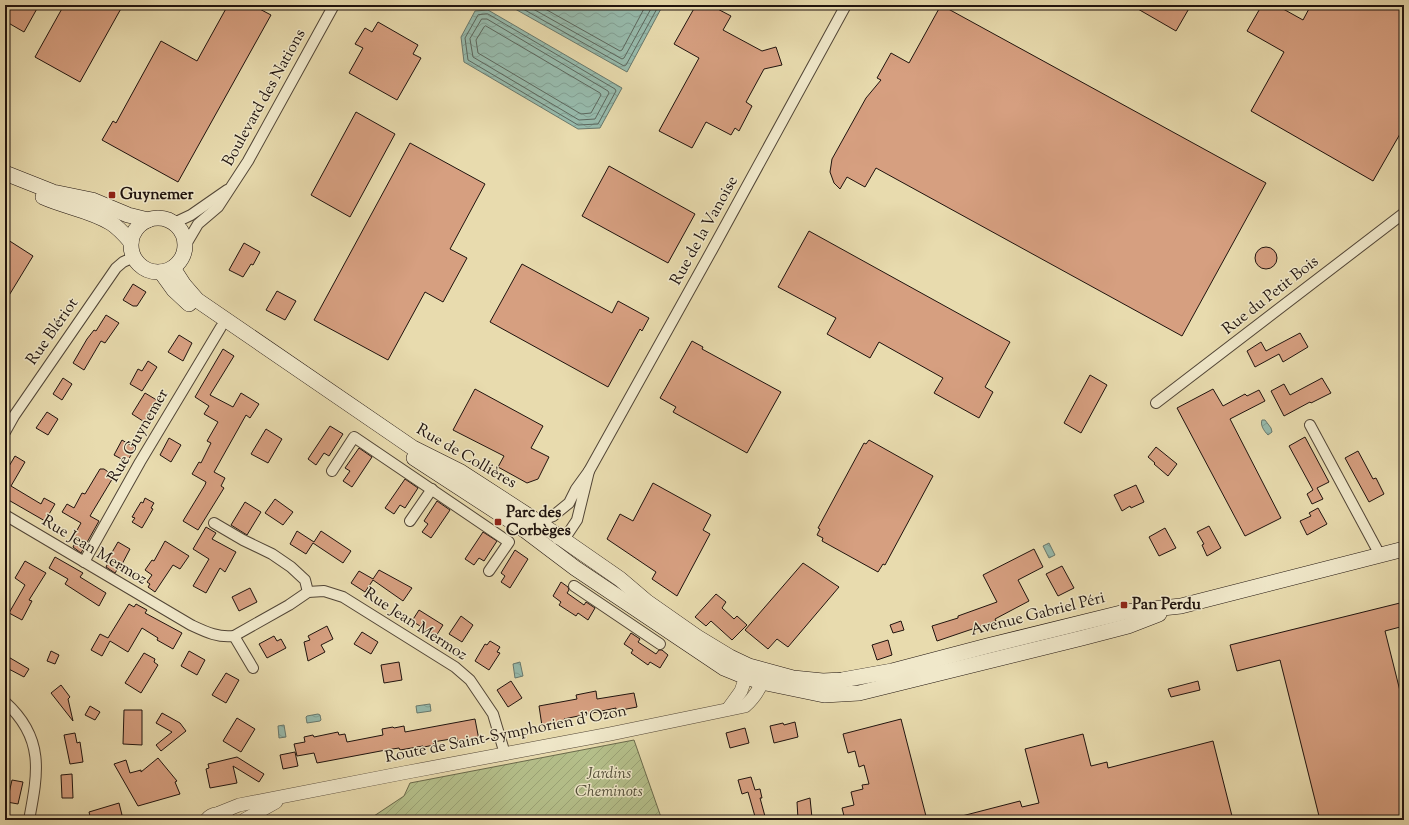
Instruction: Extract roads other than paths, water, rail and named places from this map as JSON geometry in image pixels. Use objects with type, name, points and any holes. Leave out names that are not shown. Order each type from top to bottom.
[{"type":"main road","points":[[5,173],[53,192],[92,200],[128,215],[148,220]]},
{"type":"main road","points":[[5,173],[36,194],[90,213],[110,222],[122,231],[131,242]]},
{"type":"main road","points":[[157,218],[166,219],[174,223],[180,229],[184,237],[184,254],[180,262],[167,270],[153,272],[145,269],[139,264],[131,250],[131,242],[136,229],[148,220],[157,218]]},
{"type":"main road","name":"Rue de Collières","points":[[167,270],[184,300],[221,327],[408,454],[481,501],[531,526],[561,538],[620,578],[647,602],[697,637],[730,657],[748,672]]},
{"type":"main road","name":"Rue de Collières","points":[[167,270],[184,285],[197,300],[412,448],[461,472],[531,526],[574,568],[724,668],[748,672]]},
{"type":"main road","name":"Avenue Gabriel Péri","points":[[764,677],[823,681],[842,680],[892,671],[1125,612],[1181,606],[1404,549]]},
{"type":"main road","points":[[748,672],[824,695],[860,693],[1128,626],[1181,606]]},
{"type":"main road","points":[[987,646],[991,660]]},
{"type":"street","name":"Boulevard des Nations","points":[[185,246],[198,224],[218,207],[248,161],[334,5]]},
{"type":"street","name":"Rue de la Vanoise","points":[[531,526],[553,516],[569,504],[576,489],[589,472],[846,5]]},
{"type":"street","name":"Boulevard des Nations","points":[[174,223],[191,215],[233,185]]},
{"type":"street","name":"Rue du Petit Bois","points":[[1156,404],[1404,213]]},
{"type":"street","name":"Rue Blériot","points":[[5,432],[14,416],[116,268],[123,262],[134,257]]},
{"type":"street","name":"Rue Guynemer","points":[[84,562],[140,462],[221,327]]},
{"type":"street","points":[[1310,425],[1380,555]]},
{"type":"street","points":[[332,471],[354,437],[509,542],[489,571]]},
{"type":"street","name":"Rue de la Vanoise","points":[[561,538],[567,535],[577,520],[589,472]]},
{"type":"street","points":[[410,521],[432,489]]},
{"type":"street","name":"Rue de Collières","points":[[470,515],[481,501]]},
{"type":"street","name":"Rue Jean Mermoz","points":[[5,515],[191,625],[211,634],[224,637],[234,636]]},
{"type":"street","points":[[214,523],[243,540],[272,554],[291,567],[305,580],[308,592],[289,605],[234,636],[253,668]]},
{"type":"street","points":[[574,586],[660,644]]},
{"type":"street","name":"Rue Jean Mermoz","points":[[308,592],[324,591],[343,597],[455,667],[470,680],[493,714],[505,754]]},
{"type":"street","points":[[616,615],[625,602]]},
{"type":"street","points":[[728,709],[742,691],[748,672]]},
{"type":"street","name":"Route de Saint-Symphorien d'Ozon","points":[[290,796],[683,720],[745,706],[754,697],[764,677]]},
{"type":"street","points":[[5,702],[13,710],[25,727],[34,744],[37,769],[29,820]]},
{"type":"street","points":[[206,820],[212,815],[224,817],[239,805],[290,796]]},
{"type":"street","points":[[244,820],[290,796]]},
{"type":"water","points":[[508,5],[663,5],[627,72]]},
{"type":"water","points":[[488,10],[622,88],[600,128],[578,129],[464,62],[461,37],[475,11]]},
{"type":"water","points":[[1262,420],[1265,420],[1271,428],[1272,432],[1268,435],[1263,428]]},
{"type":"water","points":[[1049,543],[1055,555],[1049,558],[1043,546]]},
{"type":"water","points":[[520,662],[523,676],[515,678],[513,664]]},
{"type":"water","points":[[430,704],[431,711],[417,713],[416,706]]},
{"type":"water","points":[[320,715],[320,721],[307,723],[307,716]]},
{"type":"water","points":[[284,725],[286,737],[279,738],[278,726]]},
{"type":"place","name":"Guynemer","points":[[112,195]]},
{"type":"place","name":"Parc des Corbèges","points":[[498,522]]},
{"type":"place","name":"Pan Perdu","points":[[1124,605]]},
{"type":"park label","name":"Jardins Cheminots","points":[[609,783]]}]
